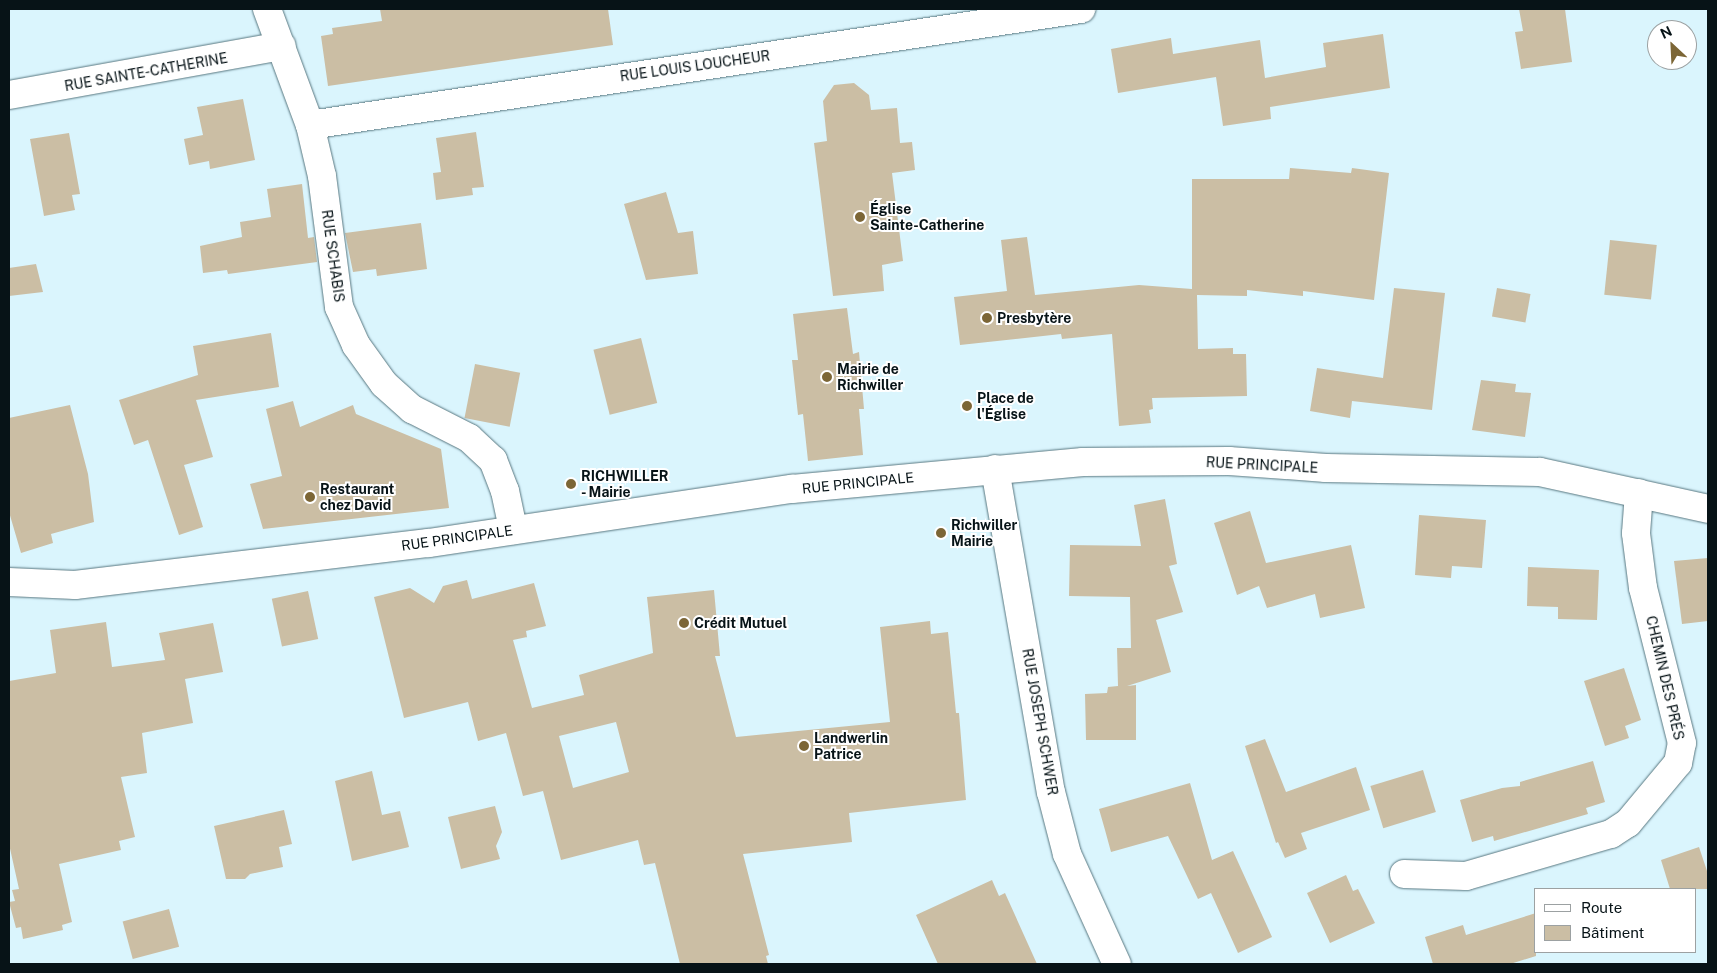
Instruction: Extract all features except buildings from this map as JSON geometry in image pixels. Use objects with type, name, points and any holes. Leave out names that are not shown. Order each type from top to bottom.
[{"type":"street","name":"RUE SCHABIS","points":[[267,9],[310,125],[322,176],[340,308],[356,345],[384,384],[412,409],[469,438],[493,460],[505,491],[512,530]]},
{"type":"street","name":"RUE LOUIS LOUCHEUR","points":[[310,125],[1081,9]]},
{"type":"street","name":"RUE SAINTE-CATHERINE","points":[[9,95],[265,52],[282,46]]},
{"type":"street","name":"RUE PRINCIPALE","points":[[9,582],[75,585],[512,530],[774,492],[1083,462],[1229,461],[1326,468],[1531,472],[1639,493],[1708,509]]},
{"type":"street","name":"RUE JOSEPH SCHWER","points":[[996,469],[1051,792],[1067,854],[1117,964]]},
{"type":"street","name":"CHEMIN DES PRÉS","points":[[1404,874],[1466,876],[1611,834],[1628,823],[1678,763],[1682,742],[1643,588],[1636,533],[1639,493]]},
{"type":"place","name":"Église Sainte-Catherine","points":[[860,217]]},
{"type":"place","name":"Presbytère","points":[[987,318]]},
{"type":"place","name":"Mairie de Richwiller","points":[[827,377]]},
{"type":"place","name":"Place de l'Église","points":[[967,406]]},
{"type":"place","name":"RICHWILLER - Mairie","points":[[571,484]]},
{"type":"place","name":"Restaurant chez David","points":[[310,497]]},
{"type":"place","name":"Richwiller Mairie","points":[[941,533]]},
{"type":"place","name":"Crédit Mutuel","points":[[684,623]]},
{"type":"place","name":"Landwerlin Patrice","points":[[804,746]]}]
